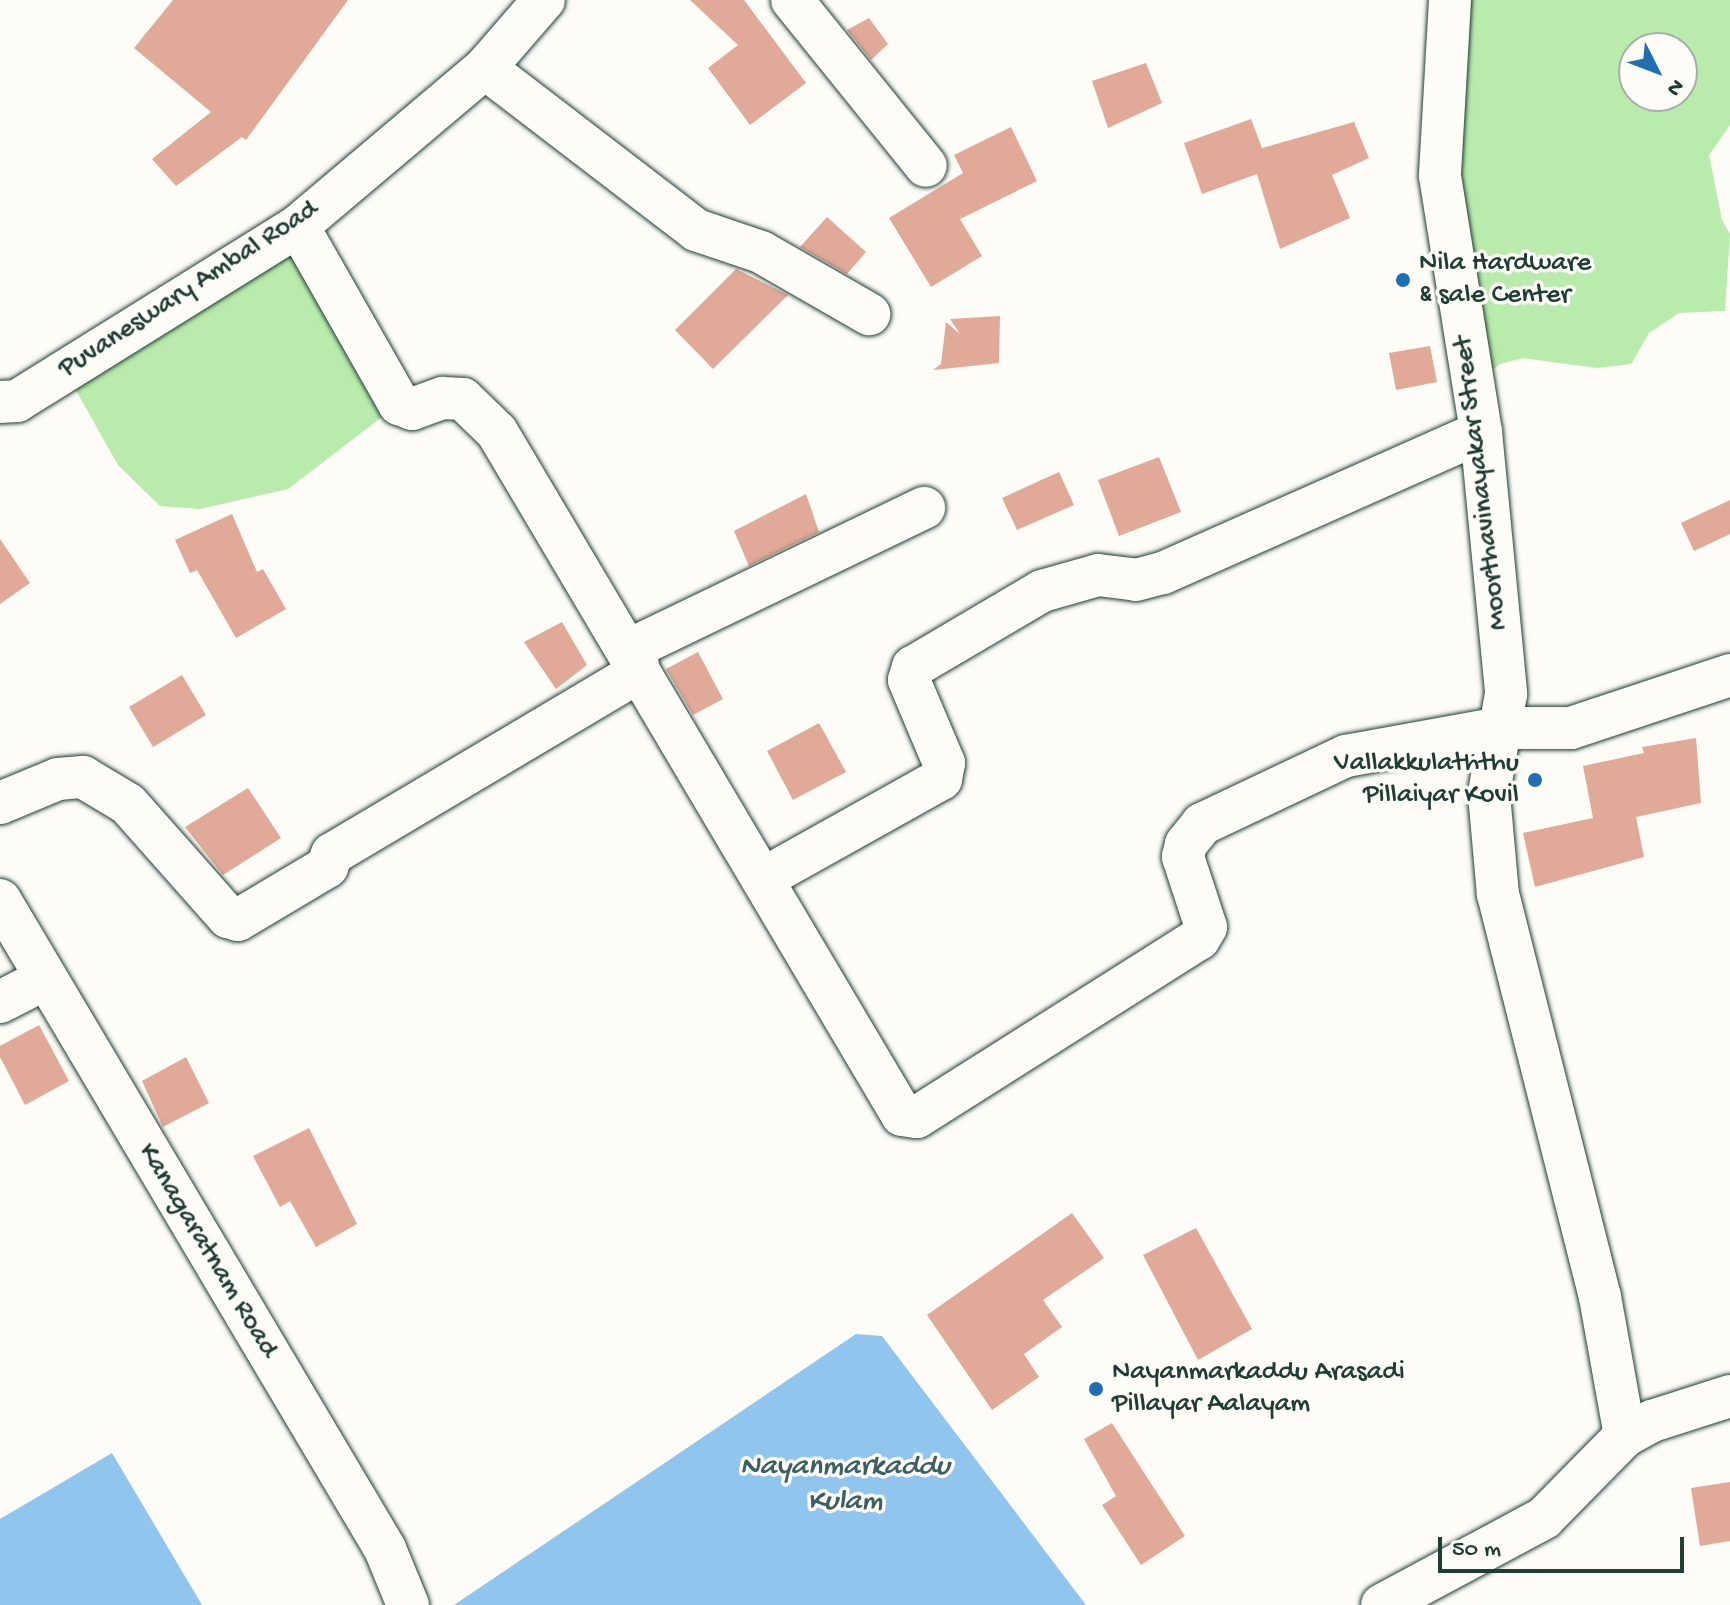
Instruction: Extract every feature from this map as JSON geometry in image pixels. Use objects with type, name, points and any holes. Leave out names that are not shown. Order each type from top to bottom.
[{"type":"street","name":"Puvaneswary Ambal Road","points":[[0,402],[17,401],[298,226],[485,68],[544,0]]},
{"type":"street","points":[[792,0],[926,166]]},
{"type":"street","name":"Moorthavinayakar Street","points":[[1450,0],[1440,176],[1481,432],[1506,694],[1489,794],[1498,894],[1600,1297],[1625,1436]]},
{"type":"street","points":[[485,68],[696,230],[761,252],[869,314]]},
{"type":"street","points":[[298,226],[399,404],[412,409],[443,398],[463,399],[497,432],[902,1115],[917,1117],[1199,939],[1206,927],[1183,857],[1186,844],[1202,824],[1346,756],[1500,728],[1584,725],[1730,675]]},
{"type":"street","points":[[764,878],[941,779],[944,763],[909,680],[913,667],[1042,591],[1098,575],[1136,580],[1163,573],[1481,432]]},
{"type":"street","points":[[639,672],[635,647],[924,508]]},
{"type":"street","points":[[0,803],[58,779],[83,777],[128,804],[228,917],[238,920],[327,867],[332,854],[639,672]]},
{"type":"street","name":"Kanagaratnam Road","points":[[0,900],[385,1549],[408,1605]]},
{"type":"street","points":[[0,1002],[45,979]]},
{"type":"street","points":[[1382,1605],[1544,1518],[1625,1436],[1652,1421],[1730,1396]]},
{"type":"green space","points":[[1450,0],[1730,0],[1730,125],[1709,155],[1722,220],[1730,234],[1725,311],[1679,313],[1649,333],[1631,364],[1597,368],[1523,358],[1500,364],[1473,385]]},
{"type":"green space","points":[[298,226],[399,404],[288,489],[200,509],[160,506],[118,465],[65,371]]},
{"type":"water","name":"Nayanmarkaddu Kulam","points":[[856,1334],[882,1336],[1086,1605],[454,1605]]},
{"type":"water","points":[[112,1453],[202,1605],[0,1605],[0,1519]]},
{"type":"building","points":[[173,0],[348,0],[246,140],[242,137],[176,186],[152,159],[211,112],[134,48]]},
{"type":"building","points":[[690,0],[744,0],[806,83],[750,125],[708,68],[738,45]]},
{"type":"building","points":[[869,18],[888,44],[871,60],[847,30]]},
{"type":"building","points":[[1146,63],[1162,103],[1108,128],[1092,81]]},
{"type":"building","points":[[1251,119],[1262,148],[1354,122],[1369,158],[1332,175],[1350,218],[1280,249],[1257,174],[1202,194],[1184,143]]},
{"type":"building","points":[[1011,127],[1037,181],[960,219],[982,256],[931,287],[889,218],[963,173],[954,155]]},
{"type":"building","points":[[827,217],[866,252],[847,274],[800,247]]},
{"type":"building","points":[[736,269],[788,295],[713,369],[675,330]]},
{"type":"building","points":[[1000,316],[999,363],[933,370],[941,364],[946,322],[960,334],[950,319]]},
{"type":"building","points":[[1430,346],[1437,382],[1396,390],[1389,353]]},
{"type":"building","points":[[1159,457],[1181,512],[1119,536],[1098,480]]},
{"type":"building","points":[[1059,472],[1074,505],[1017,530],[1002,498]]},
{"type":"building","points":[[806,494],[819,532],[749,566],[734,531]]},
{"type":"building","points":[[1730,500],[1730,534],[1694,551],[1681,523]]},
{"type":"building","points":[[232,514],[257,572],[263,569],[286,609],[236,638],[197,570],[190,573],[175,540]]},
{"type":"building","points":[[0,539],[30,583],[0,604]]},
{"type":"building","points":[[562,622],[587,665],[556,689],[524,642]]},
{"type":"building","points":[[698,652],[723,699],[693,715],[666,669]]},
{"type":"building","points":[[182,675],[206,715],[153,747],[129,707]]},
{"type":"building","points":[[819,723],[846,772],[793,800],[767,751]]},
{"type":"building","points":[[1696,738],[1701,803],[1636,817],[1644,857],[1535,887],[1523,833],[1593,818],[1583,766],[1644,753],[1642,747]]},
{"type":"building","points":[[248,788],[281,838],[223,875],[185,827]]},
{"type":"building","points":[[39,1025],[69,1081],[25,1105],[0,1057],[0,1046]]},
{"type":"building","points":[[186,1057],[209,1103],[163,1127],[142,1081]]},
{"type":"building","points":[[309,1128],[357,1224],[316,1247],[290,1201],[280,1207],[253,1156]]},
{"type":"building","points":[[1072,1213],[1104,1258],[1043,1300],[1062,1327],[1024,1354],[1039,1377],[992,1410],[927,1315]]},
{"type":"building","points":[[1196,1228],[1252,1329],[1198,1360],[1143,1255]]},
{"type":"building","points":[[1112,1423],[1185,1536],[1141,1565],[1102,1505],[1116,1496],[1084,1439]]},
{"type":"building","points":[[1730,1482],[1730,1541],[1700,1546],[1691,1488]]},
{"type":"place","name":"Nila Hardware & sale Center","points":[[1403,280]]},
{"type":"place","name":"Vallakkulaththu Pillaiyar Kovil","points":[[1535,780]]},
{"type":"place","name":"Nayanmarkaddu Arasadi Pillayar Aalayam","points":[[1096,1389]]}]
